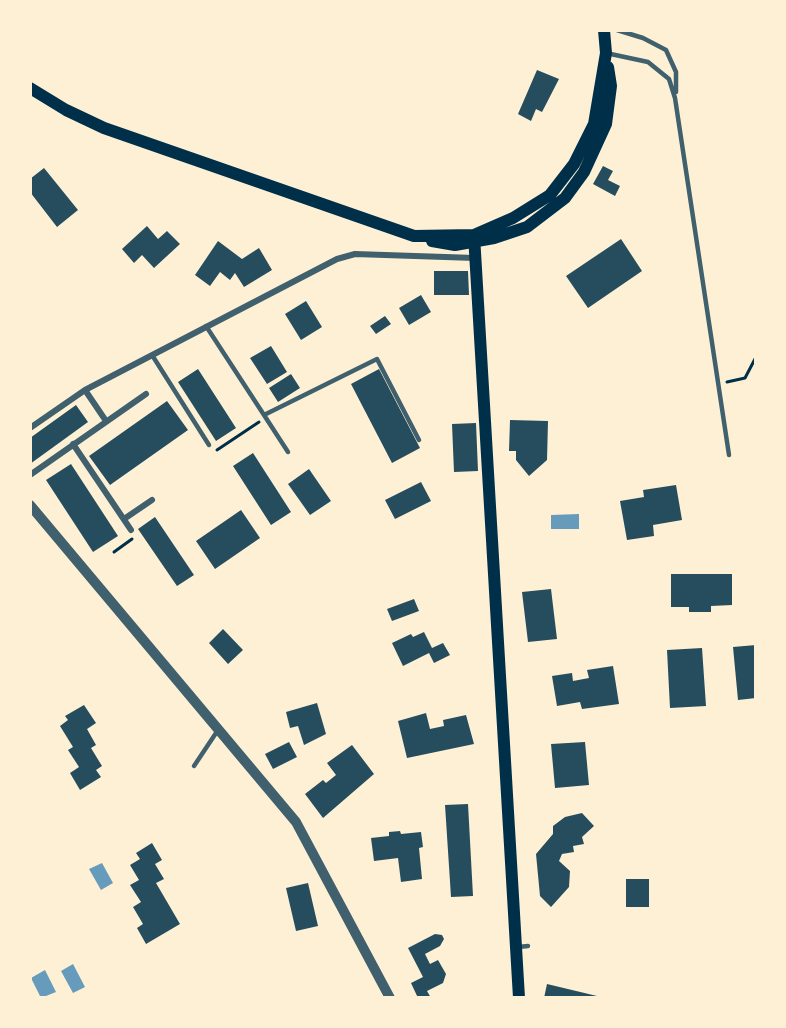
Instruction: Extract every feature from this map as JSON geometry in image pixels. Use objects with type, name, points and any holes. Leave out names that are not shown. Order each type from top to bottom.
[{"type":"main road","points":[[30,88],[104,128],[414,236],[447,244],[527,227],[565,198],[584,172],[606,124],[611,86],[604,30]]},
{"type":"main road","points":[[474,239],[519,998]]},
{"type":"street","points":[[30,428],[85,390],[325,264],[355,254],[475,258]]},
{"type":"street","points":[[85,390],[106,421]]},
{"type":"street","points":[[30,474],[146,394]]},
{"type":"street","points":[[73,444],[131,530]]},
{"type":"street","points":[[124,519],[152,500]]},
{"type":"street","points":[[30,505],[305,835],[390,998]]},
{"type":"lane","points":[[617,30],[643,38],[666,50],[676,72],[675,98]]},
{"type":"lane","points":[[606,53],[648,62],[669,79],[675,98],[729,455]]},
{"type":"lane","points":[[206,326],[288,452]]},
{"type":"lane","points":[[152,355],[209,445]]},
{"type":"lane","points":[[264,415],[377,359],[420,440]]},
{"type":"lane","points":[[194,766],[218,730]]},
{"type":"lane","points":[[515,947],[528,946]]},
{"type":"path","points":[[719,384],[745,378],[756,357]]},
{"type":"path","points":[[214,451],[252,427]]},
{"type":"path","points":[[114,552],[135,537]]},
{"type":"water","points":[[579,514],[579,529],[551,529],[551,515]]},
{"type":"water","points":[[102,863],[113,883],[101,890],[89,869]]},
{"type":"water","points":[[73,964],[85,987],[73,993],[61,971]]},
{"type":"water","points":[[45,970],[56,992],[41,998],[31,978]]},
{"type":"building","points":[[537,70],[559,79],[542,112],[536,109],[531,121],[518,114]]},
{"type":"building","points":[[603,166],[613,171],[608,180],[620,186],[615,196],[593,184]]},
{"type":"building","points":[[44,168],[78,210],[57,227],[30,192],[30,179]]},
{"type":"building","points":[[147,226],[158,239],[167,231],[180,244],[154,268],[142,255],[134,263],[122,249]]},
{"type":"building","points":[[621,239],[642,271],[588,308],[566,276]]},
{"type":"building","points":[[218,241],[242,259],[259,248],[272,270],[244,287],[235,273],[230,280],[220,272],[210,286],[195,275]]},
{"type":"building","points":[[434,271],[468,271],[469,295],[434,295]]},
{"type":"building","points":[[421,295],[431,312],[409,325],[399,308]]},
{"type":"building","points":[[306,301],[322,327],[301,340],[285,314]]},
{"type":"building","points":[[385,316],[391,324],[376,334],[370,326]]},
{"type":"building","points":[[271,346],[287,372],[267,384],[250,358]]},
{"type":"building","points":[[198,369],[236,428],[216,441],[178,382]]},
{"type":"building","points":[[379,369],[420,448],[392,463],[351,384]]},
{"type":"building","points":[[291,374],[300,388],[278,402],[269,388]]},
{"type":"building","points":[[167,401],[188,430],[110,485],[89,456]]},
{"type":"building","points":[[76,405],[88,422],[30,464],[30,438]]},
{"type":"building","points":[[510,420],[548,421],[547,460],[529,476],[516,460],[516,451],[509,451]]},
{"type":"building","points":[[476,423],[478,471],[454,472],[452,424]]},
{"type":"building","points":[[253,453],[291,512],[271,525],[233,466]]},
{"type":"building","points":[[71,464],[118,536],[93,552],[46,480]]},
{"type":"building","points":[[309,469],[331,501],[310,515],[288,484]]},
{"type":"building","points":[[421,482],[431,501],[395,519],[385,500]]},
{"type":"building","points":[[676,485],[682,520],[653,525],[654,536],[627,540],[620,501],[644,497],[643,490]]},
{"type":"building","points":[[241,510],[260,538],[215,569],[196,541]]},
{"type":"building","points":[[155,517],[194,575],[177,586],[138,529]]},
{"type":"building","points":[[671,574],[732,574],[732,605],[711,606],[711,612],[689,612],[689,607],[671,607]]},
{"type":"building","points":[[551,589],[557,639],[528,642],[522,592]]},
{"type":"building","points":[[414,599],[419,611],[392,621],[387,609]]},
{"type":"building","points":[[223,629],[243,650],[228,664],[209,643]]},
{"type":"building","points":[[424,632],[432,648],[443,643],[450,655],[434,663],[429,653],[403,666],[392,643],[411,634],[413,637]]},
{"type":"building","points":[[756,645],[756,698],[738,700],[733,647]]},
{"type":"building","points":[[702,648],[706,706],[670,708],[667,650]]},
{"type":"building","points":[[613,666],[619,704],[582,709],[580,702],[557,706],[552,676],[572,673],[573,681],[589,678],[587,670]]},
{"type":"building","points":[[317,703],[326,734],[304,745],[298,726],[290,728],[286,712]]},
{"type":"building","points":[[84,705],[96,723],[87,729],[96,745],[91,748],[102,766],[96,770],[101,777],[80,790],[70,773],[79,767],[68,750],[73,747],[60,726],[68,720],[65,716]]},
{"type":"building","points":[[426,713],[430,729],[444,726],[443,720],[466,715],[474,744],[407,758],[398,721]]},
{"type":"building","points":[[289,742],[297,757],[273,769],[265,754]]},
{"type":"building","points":[[585,742],[589,785],[555,788],[551,744]]},
{"type":"building","points":[[352,745],[374,774],[323,818],[305,794],[323,780],[326,783],[336,775],[327,763]]},
{"type":"building","points":[[468,804],[473,896],[451,897],[445,805]]},
{"type":"building","points":[[582,813],[594,826],[582,837],[584,844],[573,846],[574,852],[562,854],[559,861],[570,871],[569,887],[551,907],[540,896],[536,854],[553,834],[553,826],[565,817]]},
{"type":"building","points":[[400,831],[401,834],[421,832],[423,847],[419,848],[422,879],[401,882],[398,858],[374,861],[371,838],[389,836],[389,832]]},
{"type":"building","points":[[152,843],[162,860],[155,864],[164,879],[156,883],[180,924],[146,944],[137,928],[143,924],[133,907],[141,902],[130,885],[139,880],[130,865],[140,859],[136,853]]},
{"type":"building","points":[[626,879],[649,879],[649,907],[626,907]]},
{"type":"building","points":[[308,883],[318,926],[296,931],[286,888]]},
{"type":"building","points":[[435,934],[442,935],[444,939],[440,946],[425,954],[430,964],[438,960],[446,974],[443,983],[427,991],[431,998],[418,998],[411,983],[423,977],[408,948]]},
{"type":"building","points":[[547,984],[597,996],[597,998],[544,998]]}]
